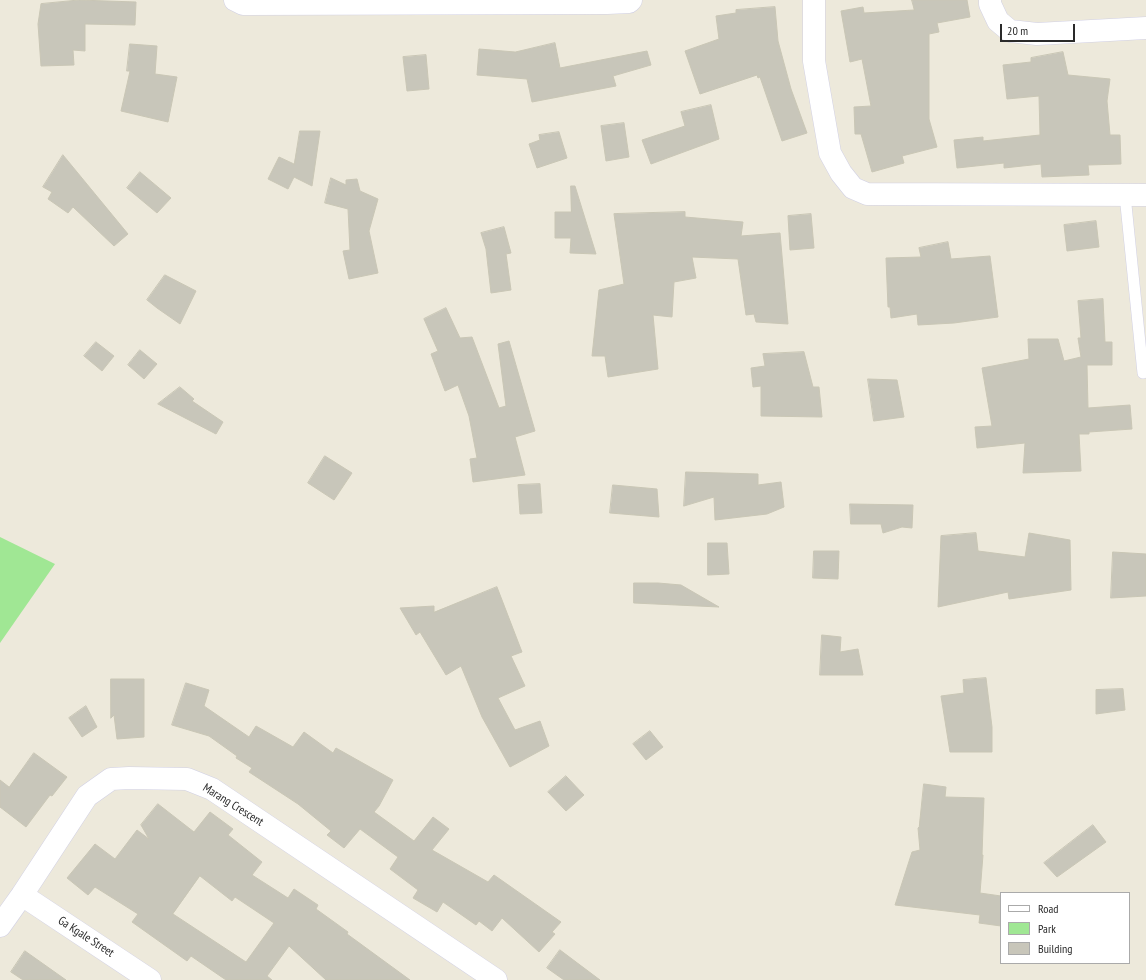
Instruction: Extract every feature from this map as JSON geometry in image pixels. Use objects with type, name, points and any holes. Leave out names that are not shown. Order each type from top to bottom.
[{"type":"street","points":[[235,0],[243,4],[275,4],[607,3],[629,2],[631,0]]},
{"type":"street","points":[[814,0],[814,61],[830,153],[841,173],[853,188],[867,194],[1136,195]]},
{"type":"street","points":[[990,0],[990,4],[998,21],[1010,31],[1037,34],[1146,28]]},
{"type":"street","name":"Marang Crescent","points":[[0,926],[87,796],[111,779],[187,779],[212,789],[496,980]]},
{"type":"street","name":"Ga Kgale Street","points":[[22,895],[150,980]]},
{"type":"lane","points":[[1136,195],[1143,373]]},
{"type":"green space","points":[[0,537],[55,564],[0,643]]},
{"type":"building","points":[[79,0],[136,2],[135,25],[85,24],[85,51],[73,50],[74,65],[41,66],[38,24],[41,4]]},
{"type":"building","points":[[912,0],[967,0],[970,17],[937,23],[939,32],[929,34],[929,119],[937,147],[902,156],[904,163],[872,172],[861,134],[855,134],[854,107],[871,106],[862,59],[850,62],[841,11],[863,7],[864,13],[914,10]]},
{"type":"building","points":[[775,7],[778,41],[791,89],[807,133],[782,141],[760,77],[758,78],[757,75],[700,94],[685,51],[719,39],[716,16],[736,13],[736,10]]},
{"type":"building","points":[[555,43],[560,68],[647,51],[651,65],[613,76],[616,86],[532,102],[527,79],[477,75],[479,49],[515,52]]},
{"type":"building","points":[[130,44],[157,46],[155,74],[177,77],[168,122],[121,111],[130,71],[127,71]]},
{"type":"building","points":[[1063,52],[1068,75],[1110,79],[1107,101],[1110,135],[1120,135],[1121,164],[1088,165],[1089,175],[1042,177],[1041,164],[1004,168],[1004,163],[957,168],[954,140],[983,137],[983,141],[1040,135],[1039,96],[1007,99],[1003,65],[1031,62],[1031,58]]},
{"type":"building","points":[[426,55],[429,89],[407,91],[403,57]]},
{"type":"building","points":[[711,105],[719,139],[651,164],[642,140],[685,126],[681,112]]},
{"type":"building","points":[[624,123],[629,157],[606,161],[601,126]]},
{"type":"building","points":[[300,131],[320,131],[312,186],[294,177],[288,189],[268,179],[279,157],[294,164]]},
{"type":"building","points":[[559,132],[567,158],[537,168],[529,144],[540,140],[539,135]]},
{"type":"building","points":[[63,155],[128,234],[114,246],[73,207],[68,213],[48,199],[52,192],[43,187]]},
{"type":"building","points":[[140,172],[171,198],[157,213],[127,188]]},
{"type":"building","points":[[331,178],[346,185],[346,180],[357,179],[360,191],[378,199],[369,231],[378,273],[349,279],[343,251],[350,250],[348,209],[325,203]]},
{"type":"building","points":[[571,186],[575,186],[596,254],[570,253],[571,238],[555,238],[555,212],[571,212]]},
{"type":"building","points":[[685,212],[685,217],[743,222],[741,236],[780,233],[788,324],[756,322],[754,314],[746,315],[738,259],[692,257],[696,278],[674,282],[672,317],[653,315],[658,369],[608,377],[605,356],[592,356],[599,290],[624,284],[614,214]]},
{"type":"building","points":[[811,214],[814,248],[790,250],[788,216]]},
{"type":"building","points":[[1096,221],[1099,247],[1067,251],[1064,225]]},
{"type":"building","points":[[504,227],[511,253],[506,254],[511,290],[491,293],[486,249],[481,233]]},
{"type":"building","points":[[948,242],[951,259],[990,256],[998,317],[954,323],[918,325],[917,314],[891,318],[890,307],[888,307],[886,258],[921,257],[919,248]]},
{"type":"building","points":[[165,275],[196,291],[180,324],[147,300]]},
{"type":"building","points":[[1103,299],[1105,342],[1112,342],[1112,365],[1087,365],[1088,408],[1130,405],[1132,429],[1079,434],[1081,471],[1023,473],[1025,443],[977,448],[975,427],[992,426],[982,368],[1029,359],[1028,339],[1058,339],[1064,361],[1081,357],[1078,338],[1081,338],[1078,301]]},
{"type":"building","points":[[446,308],[460,338],[472,337],[499,408],[506,406],[498,344],[509,341],[535,431],[515,437],[525,475],[473,482],[470,459],[477,458],[469,416],[458,385],[445,391],[431,354],[438,351],[424,319]]},
{"type":"building","points":[[96,342],[114,356],[102,371],[84,356]]},
{"type":"building","points":[[140,350],[157,364],[144,379],[128,365]]},
{"type":"building","points":[[804,352],[813,387],[819,387],[822,417],[761,416],[761,386],[753,387],[751,368],[765,366],[763,354]]},
{"type":"building","points":[[868,379],[897,380],[904,417],[874,421]]},
{"type":"building","points":[[180,387],[194,399],[192,401],[223,422],[216,434],[158,404]]},
{"type":"building","points":[[325,456],[352,473],[334,500],[308,483]]},
{"type":"building","points":[[686,472],[758,474],[758,485],[781,482],[784,507],[767,514],[715,520],[714,497],[684,506]]},
{"type":"building","points":[[540,484],[542,513],[520,514],[518,485]]},
{"type":"building","points":[[613,485],[657,489],[659,517],[610,513]]},
{"type":"building","points":[[850,504],[913,505],[912,528],[902,527],[883,533],[881,524],[851,524]]},
{"type":"building","points":[[976,533],[978,551],[1025,557],[1029,533],[1070,540],[1071,590],[1009,599],[1008,592],[938,607],[941,536]]},
{"type":"building","points":[[708,543],[727,543],[729,574],[708,575]]},
{"type":"building","points":[[814,551],[839,551],[838,579],[813,578]]},
{"type":"building","points":[[1113,552],[1146,554],[1146,596],[1111,598]]},
{"type":"building","points":[[634,583],[681,585],[719,607],[634,603]]},
{"type":"building","points":[[497,587],[522,652],[511,656],[525,686],[498,698],[515,730],[540,721],[549,746],[510,767],[482,717],[461,666],[446,675],[420,632],[416,635],[400,608],[434,606],[434,612]]},
{"type":"building","points":[[822,635],[841,637],[840,652],[858,649],[863,675],[820,675]]},
{"type":"building","points":[[986,678],[992,727],[992,752],[950,752],[941,696],[964,693],[963,680]]},
{"type":"building","points":[[111,679],[144,679],[144,737],[117,739],[114,715],[111,718]]},
{"type":"building","points":[[186,683],[209,690],[204,706],[249,737],[256,726],[293,747],[304,732],[333,753],[336,748],[393,780],[379,806],[374,812],[414,841],[433,817],[449,829],[432,850],[488,882],[494,875],[561,922],[552,932],[555,934],[539,952],[502,918],[492,931],[479,921],[476,925],[443,902],[437,912],[413,898],[418,890],[390,869],[398,857],[360,829],[344,848],[327,835],[331,831],[298,804],[249,772],[252,768],[236,758],[237,756],[209,736],[172,725]]},
{"type":"building","points":[[1123,689],[1125,710],[1096,714],[1096,690]]},
{"type":"building","points":[[86,706],[97,727],[82,737],[69,718]]},
{"type":"building","points":[[650,731],[663,747],[646,760],[633,744]]},
{"type":"building","points":[[34,753],[67,777],[52,796],[50,795],[26,827],[0,807],[0,780],[9,787]]},
{"type":"building","points":[[566,776],[584,795],[566,811],[548,792]]},
{"type":"building","points":[[924,784],[946,787],[945,797],[984,798],[983,855],[980,893],[1000,896],[1000,926],[979,923],[980,915],[895,905],[912,852],[920,850],[919,827]]},
{"type":"building","points":[[158,804],[194,832],[210,812],[233,829],[228,835],[262,862],[252,875],[288,898],[294,889],[318,905],[316,909],[348,932],[347,934],[410,980],[326,980],[289,946],[267,976],[272,980],[226,980],[191,956],[187,961],[132,922],[138,914],[95,887],[88,895],[67,878],[95,844],[115,859],[137,830],[149,839],[141,825]],"holes":[[[200,876],[232,901],[235,897],[274,923],[246,962],[173,914]]]},
{"type":"building","points":[[1093,825],[1106,842],[1057,877],[1044,863]]},
{"type":"building","points":[[560,950],[600,980],[564,980],[547,968]]},
{"type":"building","points":[[25,951],[66,980],[23,980],[11,972]]}]
